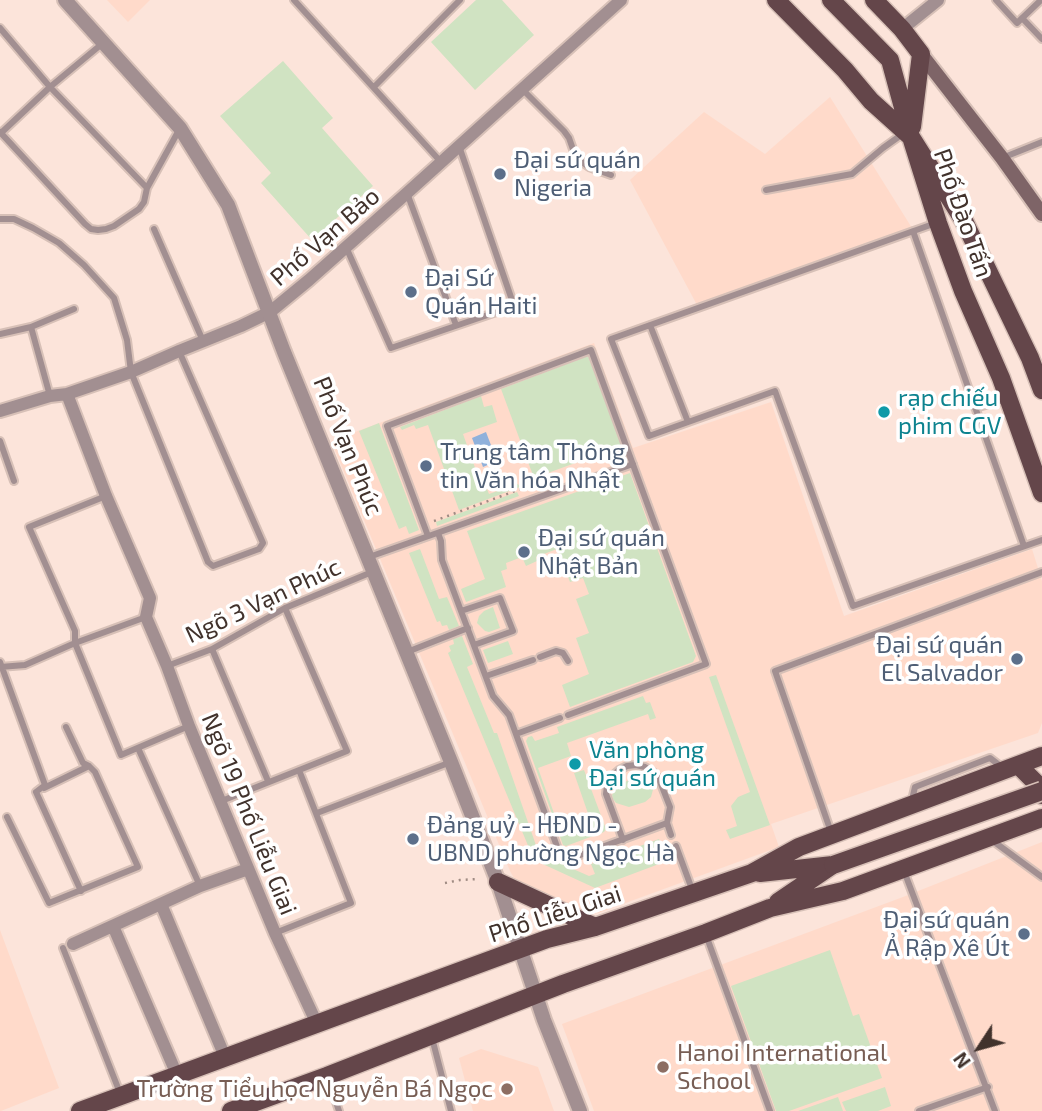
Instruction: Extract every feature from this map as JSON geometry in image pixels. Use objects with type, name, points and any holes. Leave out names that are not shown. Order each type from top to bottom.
[{"type":"main road","points":[[776,0],[845,70],[871,102],[908,134]]},
{"type":"main road","points":[[831,0],[890,60],[908,134]]},
{"type":"main road","points":[[874,0],[902,29],[1042,214]]},
{"type":"main road","points":[[908,134],[921,54]]},
{"type":"main road","name":"Phố Đào Tấn","points":[[908,134],[963,290],[1008,398],[1042,493]]},
{"type":"main road","name":"Phố Đào Tấn","points":[[908,134],[964,221],[1030,358],[1042,390]]},
{"type":"main road","name":"Phố Liễu Giai","points":[[82,1111],[547,939],[595,927],[752,873],[799,847],[831,834],[1042,756]]},
{"type":"main road","points":[[752,873],[833,865],[1042,793],[1038,785],[1011,767]]},
{"type":"main road","points":[[231,1111],[770,908],[843,891],[1041,815]]},
{"type":"main road","points":[[770,908],[833,865]]},
{"type":"main road","points":[[498,883],[595,927]]},
{"type":"street","name":"Phố Vạn Phúc","points":[[65,0],[180,128],[229,205],[284,352],[372,564],[498,883],[536,995],[580,1111]]},
{"type":"street","name":"Phố Vạn Bảo","points":[[0,411],[50,396],[67,394],[131,372],[270,312],[621,0]]},
{"type":"street","points":[[902,29],[939,0]]},
{"type":"street","name":"Ngõ 19 Phố Liễu Giai","points":[[67,394],[106,496],[150,598],[146,617],[219,802],[317,1024]]},
{"type":"street","points":[[68,946],[200,886],[248,869]]},
{"type":"street","points":[[161,904],[225,1057]]},
{"type":"street","points":[[113,926],[177,1075]]},
{"type":"lane","points":[[294,0],[441,162]]},
{"type":"lane","points":[[374,87],[460,0]]},
{"type":"lane","points":[[996,0],[1017,23],[1041,0]]},
{"type":"lane","points":[[1022,18],[1042,39]]},
{"type":"lane","points":[[0,28],[50,87],[147,188]]},
{"type":"lane","points":[[104,42],[1,132],[91,229],[106,229],[134,214],[144,202],[147,188],[180,128]]},
{"type":"lane","points":[[522,89],[564,131],[575,155],[582,162],[611,175]]},
{"type":"lane","points":[[766,190],[852,174],[883,148],[908,134]]},
{"type":"lane","points":[[1002,158],[1042,142]]},
{"type":"lane","points":[[346,247],[391,348],[514,306],[459,146]]},
{"type":"lane","points":[[407,193],[456,325]]},
{"type":"lane","points":[[0,219],[14,219],[59,243],[84,265],[114,298],[127,340],[131,372],[208,562],[213,566],[259,549],[263,543],[178,351]]},
{"type":"lane","points":[[938,223],[611,339],[649,436],[775,390],[853,606],[1042,540]]},
{"type":"lane","points":[[154,229],[203,341]]},
{"type":"lane","points":[[913,231],[1024,546]]},
{"type":"lane","points":[[0,334],[31,327],[75,309]]},
{"type":"lane","points":[[650,325],[688,422]]},
{"type":"lane","points":[[31,327],[50,396]]},
{"type":"lane","points":[[428,536],[387,426],[591,349],[706,664],[568,715]]},
{"type":"lane","points":[[975,408],[1008,398]]},
{"type":"lane","points":[[0,441],[14,481]]},
{"type":"lane","name":"Ngõ 3 Vạn Phúc","points":[[167,666],[212,649],[285,608],[428,536],[633,464]]},
{"type":"lane","points":[[106,496],[29,527],[75,631],[75,643],[121,755],[189,726]]},
{"type":"lane","points":[[438,533],[442,560],[493,696],[509,715],[559,852],[572,858],[667,824]]},
{"type":"lane","points":[[831,834],[775,671],[1042,572]]},
{"type":"lane","points":[[461,611],[500,597],[513,632],[474,645]]},
{"type":"lane","points":[[219,802],[346,751],[285,608]]},
{"type":"lane","points":[[36,792],[45,785],[1,665],[25,665],[146,617]]},
{"type":"lane","points":[[407,652],[468,628]]},
{"type":"lane","points":[[212,649],[268,781]]},
{"type":"lane","points":[[486,677],[556,652],[563,653],[568,661]]},
{"type":"lane","points":[[516,734],[560,718]]},
{"type":"lane","points":[[7,817],[48,903],[138,867],[95,772],[83,763],[66,727]]},
{"type":"lane","points":[[138,748],[200,886]]},
{"type":"lane","points":[[317,813],[451,762]]},
{"type":"lane","points":[[623,840],[606,794],[607,785],[619,769],[636,765],[645,767],[659,779],[670,807],[667,824],[671,835]]},
{"type":"lane","points":[[36,792],[89,766]]},
{"type":"lane","points":[[275,933],[351,903],[299,769]]},
{"type":"lane","points":[[36,792],[81,891]]},
{"type":"lane","points":[[989,837],[1042,877]]},
{"type":"lane","points":[[676,846],[694,894]]},
{"type":"lane","points":[[904,869],[995,1111]]},
{"type":"lane","points":[[706,933],[770,1111]]},
{"type":"lane","points":[[68,946],[121,1096]]},
{"type":"lane","points":[[431,1037],[451,1111]]},
{"type":"lane","points":[[327,1076],[339,1111]]},
{"type":"lane","points":[[919,1111],[988,1087]]},
{"type":"path","points":[[424,524],[526,487]]},
{"type":"path","points":[[445,883],[479,879]]},
{"type":"shaded area","points":[[107,0],[150,0],[128,22]]},
{"type":"shaded area","points":[[830,97],[912,228],[697,305],[630,180],[704,112],[765,154]]},
{"type":"shaded area","name":"Đại sứ quán Nhật Bản","points":[[594,343],[633,448],[771,402],[844,616],[1032,549],[1042,581],[1042,723],[1038,733],[771,824],[779,847],[598,913],[585,915],[516,882],[331,441]]},
{"type":"shaded area","points":[[1042,842],[1042,1111],[594,1111],[562,1024],[903,897]]},
{"type":"shaded area","points":[[0,930],[59,1088],[1,1111],[0,1111]]},
{"type":"shaded area","name":"Trường Tiểu học Nguyễn Bá Ngọc","points":[[481,1049],[538,1067],[554,1111],[473,1111],[459,1058]]},
{"type":"green space","points":[[476,0],[502,0],[534,35],[475,90],[431,42]]},
{"type":"green space","points":[[283,61],[333,118],[322,128],[373,186],[312,240],[261,183],[271,173],[220,116]]},
{"type":"green space","points":[[588,356],[622,446],[534,478],[501,389]]},
{"type":"green space","points":[[481,396],[484,407],[492,405],[497,422],[463,434],[478,476],[489,494],[518,484],[520,487],[459,510],[428,425],[416,429],[414,425],[402,430],[400,427]]},
{"type":"green space","points":[[379,423],[419,530],[409,534],[406,526],[399,529],[359,431]]},
{"type":"green space","points":[[630,473],[696,656],[693,662],[570,707],[562,685],[589,674],[576,638],[589,633],[576,599],[589,594],[583,578],[570,582],[557,549],[536,557],[537,561],[526,566],[522,557],[506,563],[507,569],[501,571],[506,587],[466,602],[461,589],[485,579],[467,531]]},
{"type":"green space","points":[[517,492],[519,496],[437,526],[436,522]]},
{"type":"green space","points":[[420,549],[439,599],[447,597],[459,626],[449,630],[447,625],[442,626],[440,621],[437,622],[409,553]]},
{"type":"green space","points":[[493,607],[500,628],[489,632],[477,623],[484,611]]},
{"type":"green space","points":[[462,636],[473,664],[467,667],[494,733],[497,733],[539,854],[589,876],[595,874],[591,864],[659,839],[667,861],[595,888],[534,860],[448,653],[451,651],[449,646],[454,644],[453,639]]},
{"type":"green space","points":[[508,641],[513,654],[488,663],[483,650]]},
{"type":"green space","points":[[716,675],[770,825],[730,839],[726,830],[737,826],[731,806],[738,797],[750,792],[709,677]]},
{"type":"green space","points":[[643,696],[646,703],[650,702],[656,718],[650,720],[648,714],[567,743],[571,756],[538,768],[561,833],[591,822],[574,773],[584,770],[606,829],[604,832],[563,845],[526,741],[528,737],[532,736],[535,741],[559,733],[557,727]]},
{"type":"green space","points":[[636,777],[647,779],[654,786],[651,797],[629,807],[616,803],[612,795],[616,786]]},
{"type":"green space","points":[[830,950],[853,1016],[859,1014],[882,1078],[789,1111],[776,1111],[731,986]]},
{"type":"green space","points":[[885,1087],[891,1106],[878,1111],[846,1111],[842,1102]]},
{"type":"green space","points":[[838,1097],[843,1111],[798,1111]]},
{"type":"water","points":[[486,432],[497,461],[483,467],[472,438]]},
{"type":"place","name":"Đại sứ quán Nigeria","points":[[500,174]]},
{"type":"place","name":"Đại Sứ Quán Haiti","points":[[411,292]]},
{"type":"place","name":"rạp chiếu phim CGV","points":[[884,412]]},
{"type":"place","name":"Trung tâm Thông tin Văn hóa Nhật","points":[[426,466]]},
{"type":"place","name":"Đại sứ quán Nhật Bản","points":[[524,552]]},
{"type":"place","name":"Đại sứ quán El Salvador","points":[[1017,659]]},
{"type":"place","name":"Văn phòng Đại sứ quán","points":[[575,764]]},
{"type":"place","name":"Đảng uỷ - HĐND - UBND phường Ngọc Hà","points":[[413,839]]},
{"type":"place","name":"Đại sứ quán Ả Rập Xê Út","points":[[1024,934]]},
{"type":"place","name":"Hanoi International School","points":[[663,1067]]},
{"type":"place","name":"Trường Tiểu học Nguyễn Bá Ngọc","points":[[507,1089]]}]
